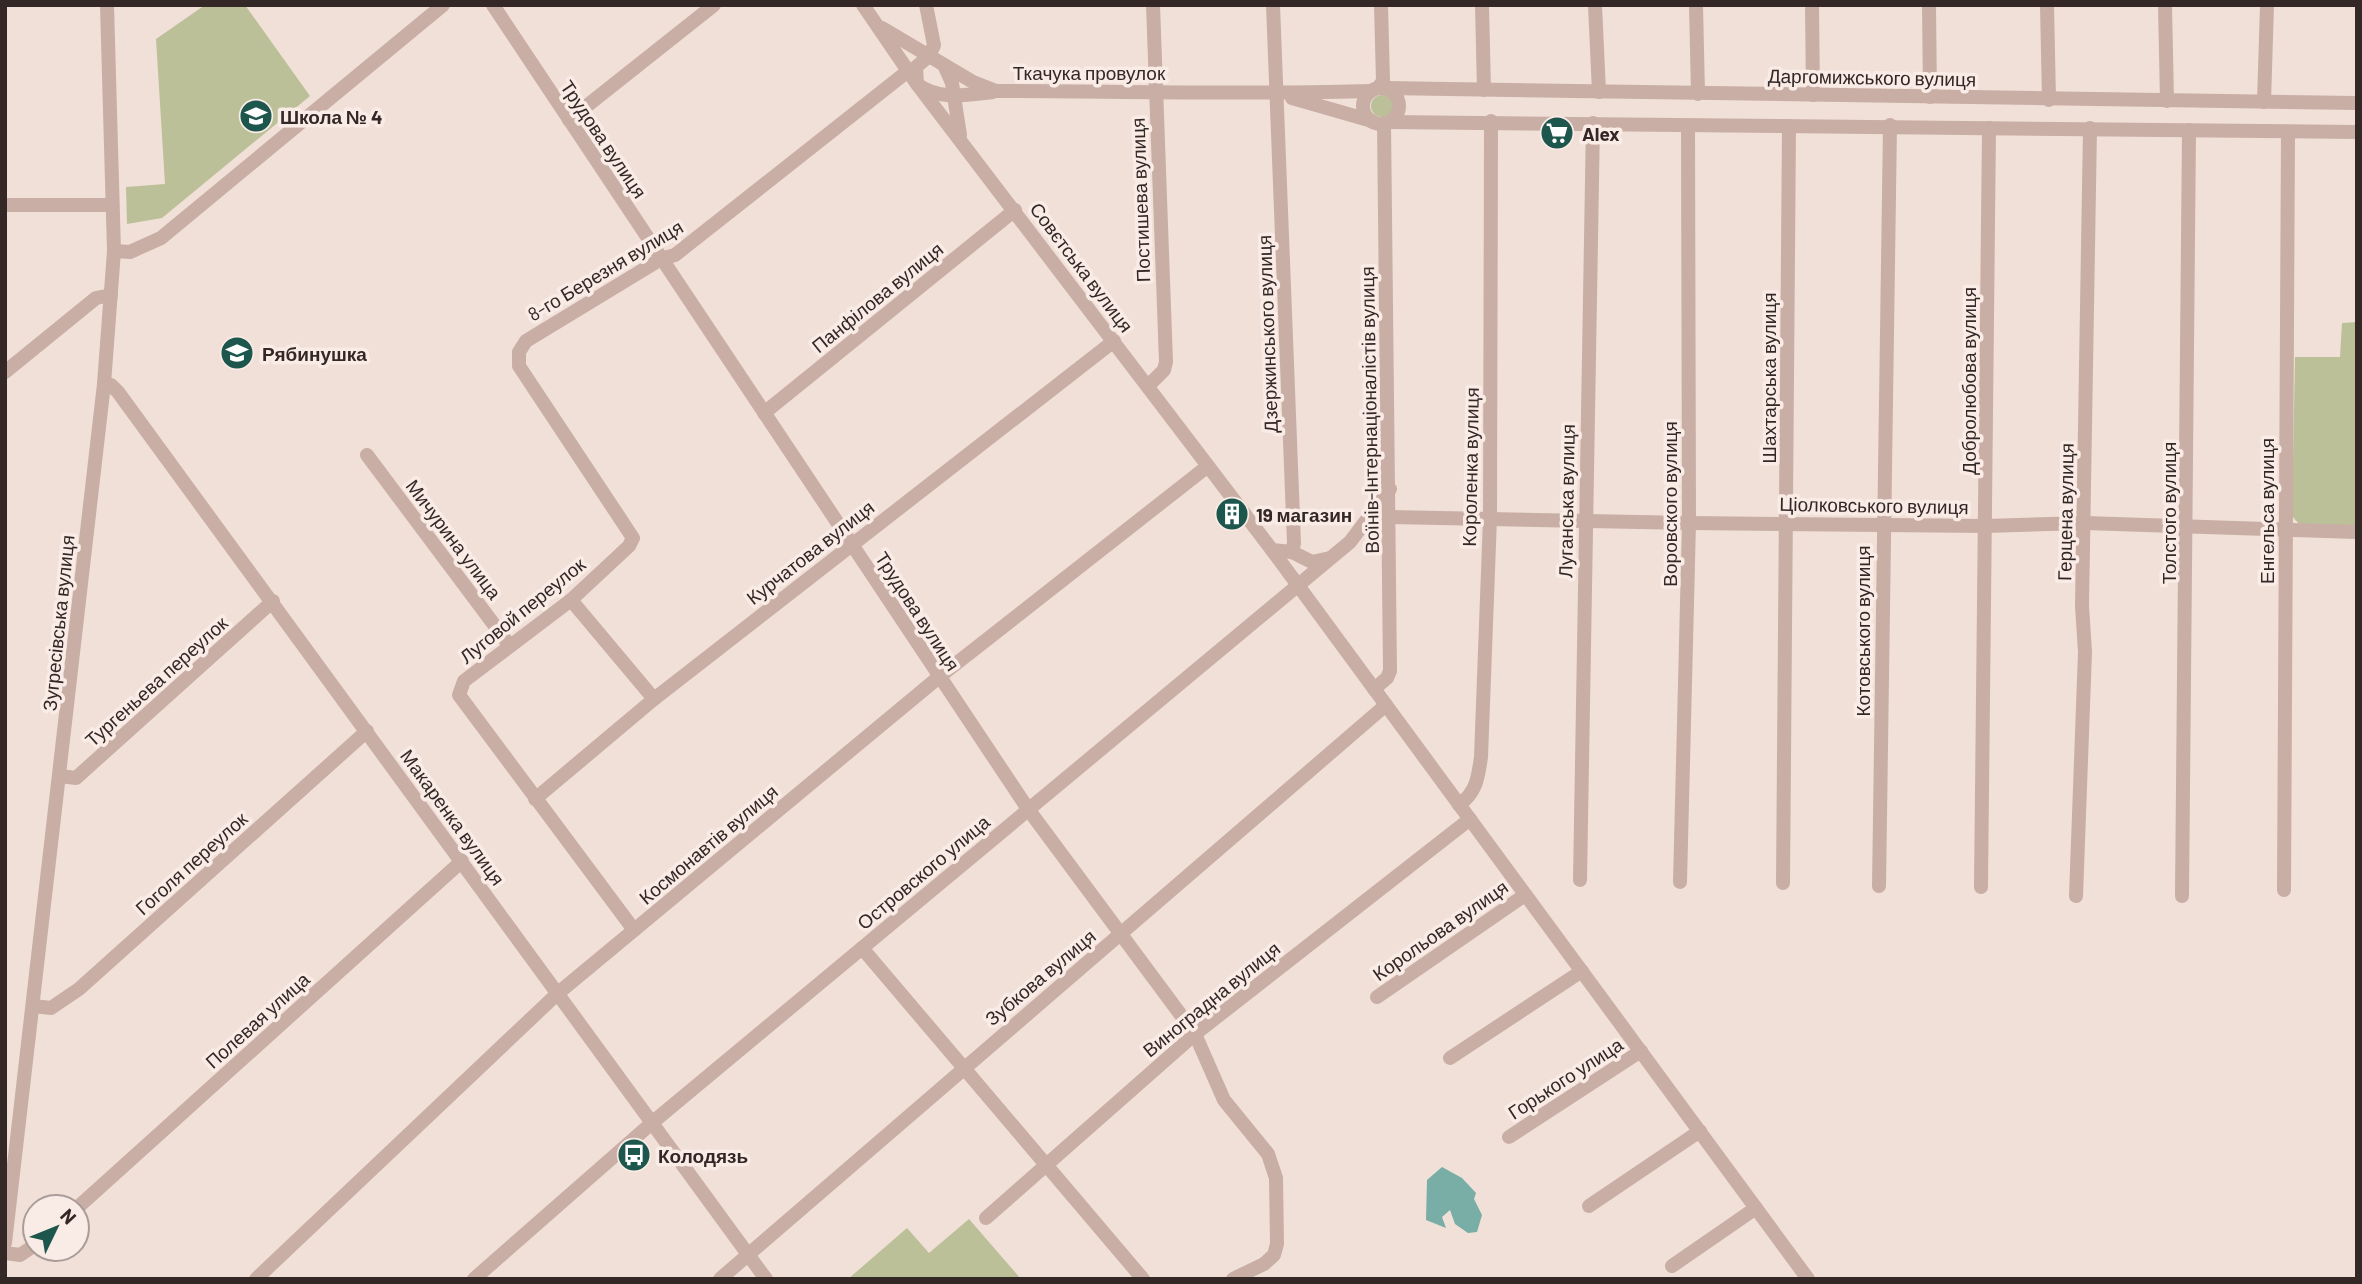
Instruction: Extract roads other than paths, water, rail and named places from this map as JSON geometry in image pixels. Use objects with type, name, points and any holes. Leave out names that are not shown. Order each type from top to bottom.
[{"type":"street","name":"Зугресівська вулиця","points":[[5,1243],[11,1134],[33,1006],[104,384],[114,251],[107,5]]},
{"type":"street","points":[[114,251],[130,251],[160,238],[443,5]]},
{"type":"street","name":"Трудова вулиця","points":[[493,5],[1028,809],[1195,1034],[1224,1100],[1269,1154],[1276,1178],[1277,1244],[1274,1255],[1264,1264],[1233,1279]]},
{"type":"street","points":[[569,120],[714,5]]},
{"type":"street","name":"Совєтська вулиця","points":[[863,5],[917,84],[1272,550],[1808,1279]]},
{"type":"street","points":[[926,5],[933,33],[929,56],[916,67],[917,84],[932,94],[953,96],[996,92]]},
{"type":"street","name":"Постишева вулиця","points":[[1147,386],[1164,370],[1166,362],[1153,5]]},
{"type":"street","name":"Дзержинського вулиця","points":[[1273,5],[1292,552]]},
{"type":"street","points":[[1381,5],[1383,81],[1364,106],[1382,122]]},
{"type":"street","points":[[1482,5],[1484,90]]},
{"type":"street","points":[[1595,5],[1598,92]]},
{"type":"street","points":[[1696,5],[1698,94]]},
{"type":"street","points":[[1812,5],[1813,95]]},
{"type":"street","points":[[1929,5],[1930,97]]},
{"type":"street","points":[[2047,5],[2049,100]]},
{"type":"street","points":[[2165,5],[2167,102]]},
{"type":"street","points":[[2264,102],[2267,5]]},
{"type":"street","name":"Ткачука провулок","points":[[877,24],[944,65],[996,92],[1156,90],[1277,94]]},
{"type":"street","points":[[944,65],[950,74],[955,116],[963,142]]},
{"type":"street","name":"8-го Березня вулиця","points":[[579,455],[519,366],[519,352],[526,341],[661,259],[675,255],[908,71]]},
{"type":"street","points":[[1378,89],[1395,94],[1399,104],[1397,115],[1382,122]]},
{"type":"street","name":"Даргомижського вулиця","points":[[1277,94],[1378,89],[2357,103]]},
{"type":"street","points":[[1277,94],[1382,122],[1491,121],[1688,126],[1890,125],[2357,132]]},
{"type":"street","name":"Короленка вулиця","points":[[1459,805],[1469,798],[1477,784],[1481,757],[1490,518],[1491,121]]},
{"type":"street","name":"Воїнів-Інтернаціоналістів вулиця","points":[[1374,689],[1390,671],[1390,489],[1382,122]]},
{"type":"street","name":"Луганська вулиця","points":[[1580,880],[1584,521],[1593,123]]},
{"type":"street","name":"Котовського вулиця","points":[[1879,886],[1882,524],[1890,125]]},
{"type":"street","name":"Воровского вулиця","points":[[1681,882],[1689,523],[1688,126]]},
{"type":"street","name":"Шахтарська вулиця","points":[[1783,883],[1789,126]]},
{"type":"street","name":"Добролюбова вулиця","points":[[1981,887],[1989,128]]},
{"type":"street","name":"Герцена вулиця","points":[[2076,896],[2085,652],[2082,606],[2090,128]]},
{"type":"street","name":"Толстого вулиця","points":[[2182,896],[2188,529],[2189,130]]},
{"type":"street","name":"Енгельса вулиця","points":[[2284,890],[2288,132]]},
{"type":"street","points":[[5,205],[112,205]]},
{"type":"street","name":"Панфілова вулиця","points":[[764,413],[1015,211]]},
{"type":"street","points":[[5,372],[96,298],[111,295]]},
{"type":"street","name":"Курчатова вулиця","points":[[535,799],[654,699],[1114,341]]},
{"type":"street","name":"Макаренка вулиця","points":[[104,384],[114,386],[118,391],[766,1279]]},
{"type":"street","name":"Мичурина улица","points":[[367,455],[510,646]]},
{"type":"street","name":"Луговой переулок","points":[[579,455],[632,538],[629,546],[571,600],[464,681],[459,695],[634,930]]},
{"type":"street","name":"Космонавтів вулиця","points":[[256,1279],[557,994],[939,677],[1208,466]]},
{"type":"street","name":"Островского улица","points":[[474,1279],[653,1122],[1332,558],[1365,526],[1381,497],[1390,489]]},
{"type":"street","name":"Ціолковського вулиця","points":[[1390,517],[1986,526],[2085,523],[2188,529],[2357,532]]},
{"type":"street","points":[[1266,612],[1282,586],[1272,550],[1292,552],[1312,562],[1332,558]]},
{"type":"street","points":[[571,600],[654,699]]},
{"type":"street","name":"Тургеньева переулок","points":[[60,776],[76,778],[273,601]]},
{"type":"street","name":"Зубкова вулиця","points":[[720,1279],[1386,705]]},
{"type":"street","name":"Гоголя переулок","points":[[33,1006],[51,1008],[79,989],[367,730]]},
{"type":"street","name":"Виноградна вулиця","points":[[986,1218],[1195,1034],[1470,819]]},
{"type":"street","name":"Полевая улица","points":[[91,1195],[462,861]]},
{"type":"street","name":"Корольова вулиця","points":[[1377,998],[1525,895]]},
{"type":"street","points":[[862,948],[1143,1279]]},
{"type":"street","points":[[1450,1058],[1582,971]]},
{"type":"street","name":"Горького улица","points":[[1509,1137],[1641,1051]]},
{"type":"street","points":[[1588,1206],[1700,1131]]},
{"type":"street","points":[[1672,1266],[1756,1208]]},
{"type":"water","points":[[1442,1167],[1462,1178],[1476,1193],[1474,1199],[1482,1215],[1477,1232],[1468,1233],[1455,1224],[1450,1210],[1442,1217],[1446,1228],[1426,1220],[1427,1180]]},
{"type":"place","name":"Школа № 4","points":[[256,116]]},
{"type":"place","name":"Alex","points":[[1557,133]]},
{"type":"place","name":"Рябинушка","points":[[237,353]]},
{"type":"place","name":"19 магазин","points":[[1232,514]]},
{"type":"place","name":"Колодязь","points":[[634,1155]]}]
